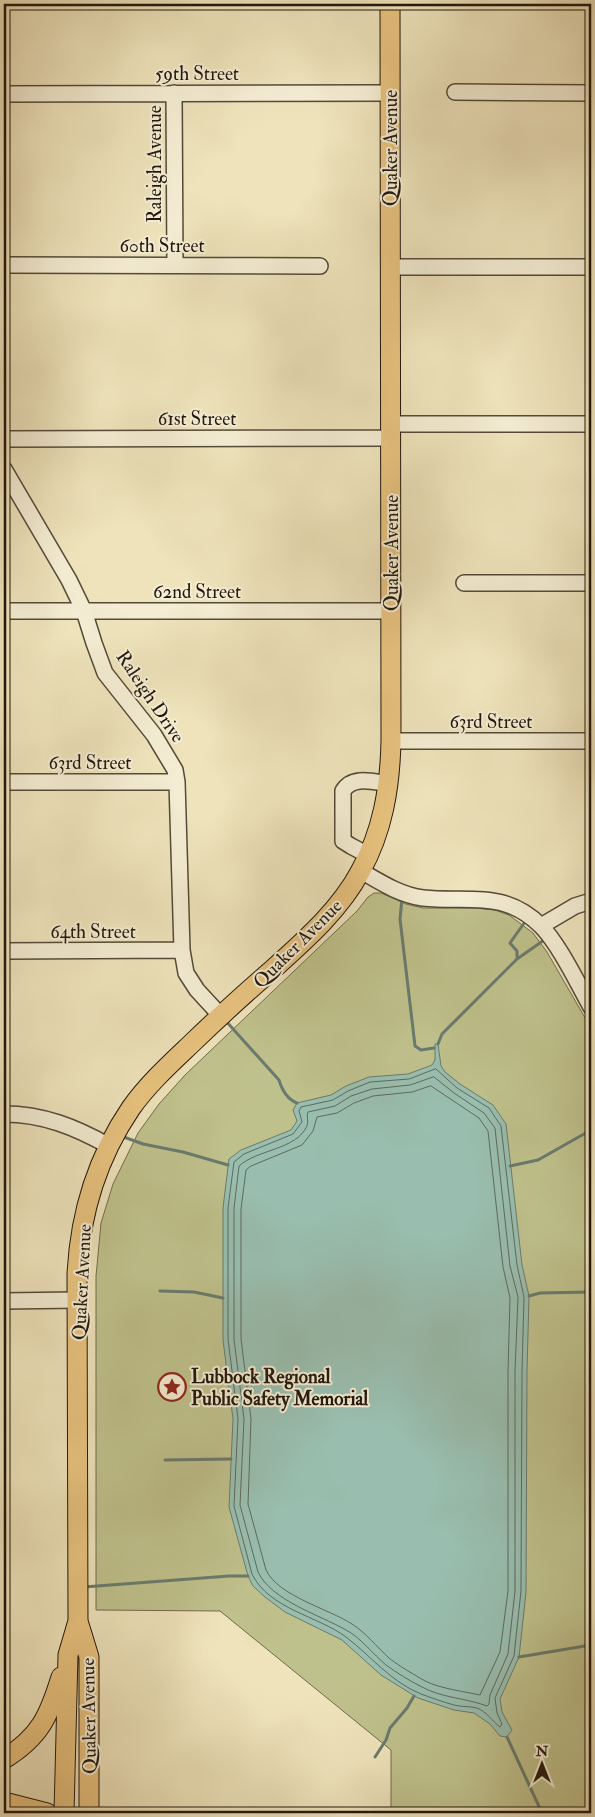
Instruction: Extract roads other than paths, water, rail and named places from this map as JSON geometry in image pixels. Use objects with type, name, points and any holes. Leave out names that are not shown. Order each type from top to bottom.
[{"type":"main road","name":"Quaker Avenue","points":[[64,1813],[68,1655],[78,1621],[78,1246],[82,1222],[96,1174],[109,1146],[132,1107],[159,1074],[294,950],[330,914],[349,891],[376,836],[389,784],[391,741],[390,4]]},
{"type":"main road","name":"Quaker Avenue","points":[[78,1621],[89,1656],[89,1813]]},
{"type":"main road","points":[[4,1759],[22,1747],[42,1726],[52,1707],[68,1655]]},
{"type":"main road","points":[[16,1807],[47,1813]]},
{"type":"street","points":[[455,92],[591,92]]},
{"type":"street","name":"Raleigh Avenue","points":[[174,93],[175,265]]},
{"type":"street","name":"59th Street","points":[[4,94],[390,93]]},
{"type":"street","name":"60th Street","points":[[4,265],[320,266]]},
{"type":"street","points":[[390,267],[591,267]]},
{"type":"street","name":"61st Street","points":[[4,439],[391,431],[591,424]]},
{"type":"street","name":"Raleigh Drive","points":[[4,469],[69,580],[84,611],[105,673],[154,735],[175,770],[177,782],[182,950],[186,973],[197,990],[221,1016]]},
{"type":"street","points":[[464,583],[591,583]]},
{"type":"street","name":"62nd Street","points":[[4,611],[391,611]]},
{"type":"street","name":"63rd Street","points":[[391,741],[591,740]]},
{"type":"street","points":[[389,784],[357,781],[348,785],[342,795],[344,840],[364,863],[405,894],[424,898],[476,898],[495,901],[518,910],[541,926],[553,942],[591,1007]]},
{"type":"street","name":"63rd Street","points":[[4,782],[177,782]]},
{"type":"street","points":[[541,926],[575,906],[591,901]]},
{"type":"street","name":"64th Street","points":[[4,951],[182,950]]},
{"type":"street","points":[[4,1114],[46,1118],[80,1130],[109,1146]]},
{"type":"street","points":[[4,1301],[77,1300]]},
{"type":"water","points":[[435,1044],[438,1044],[441,1066],[445,1072],[493,1105],[506,1124],[522,1265],[529,1296],[526,1592],[519,1657],[500,1699],[502,1712],[512,1730],[507,1737],[500,1736],[490,1724],[474,1713],[454,1710],[418,1698],[381,1675],[342,1640],[285,1612],[265,1597],[253,1586],[248,1576],[229,1507],[233,1419],[223,1340],[223,1208],[229,1159],[241,1150],[291,1130],[297,1121],[293,1110],[297,1103],[331,1095],[346,1086],[369,1077],[408,1074],[432,1065],[435,1060]]},
{"type":"waterway","points":[[402,898],[400,919],[415,1046],[421,1050],[434,1048]]},
{"type":"waterway","points":[[517,959],[517,951],[510,943],[527,919]]},
{"type":"waterway","points":[[438,1044],[442,1034],[517,959],[547,938]]},
{"type":"waterway","points":[[225,1020],[279,1080],[283,1091],[288,1097],[297,1103]]},
{"type":"waterway","points":[[510,1166],[538,1160],[591,1130]]},
{"type":"waterway","points":[[121,1136],[143,1144],[183,1152],[228,1165]]},
{"type":"waterway","points":[[160,1291],[194,1292],[223,1298]]},
{"type":"waterway","points":[[529,1296],[540,1293],[591,1292]]},
{"type":"waterway","points":[[165,1460],[231,1459]]},
{"type":"waterway","points":[[84,1587],[248,1576]]},
{"type":"waterway","points":[[519,1657],[591,1645]]},
{"type":"waterway","points":[[375,1757],[386,1740],[390,1728],[407,1708],[414,1696]]},
{"type":"waterway","points":[[507,1737],[542,1813]]},
{"type":"place","name":"Lubbock Regional Public Safety Memorial","points":[[172,1387]]}]
